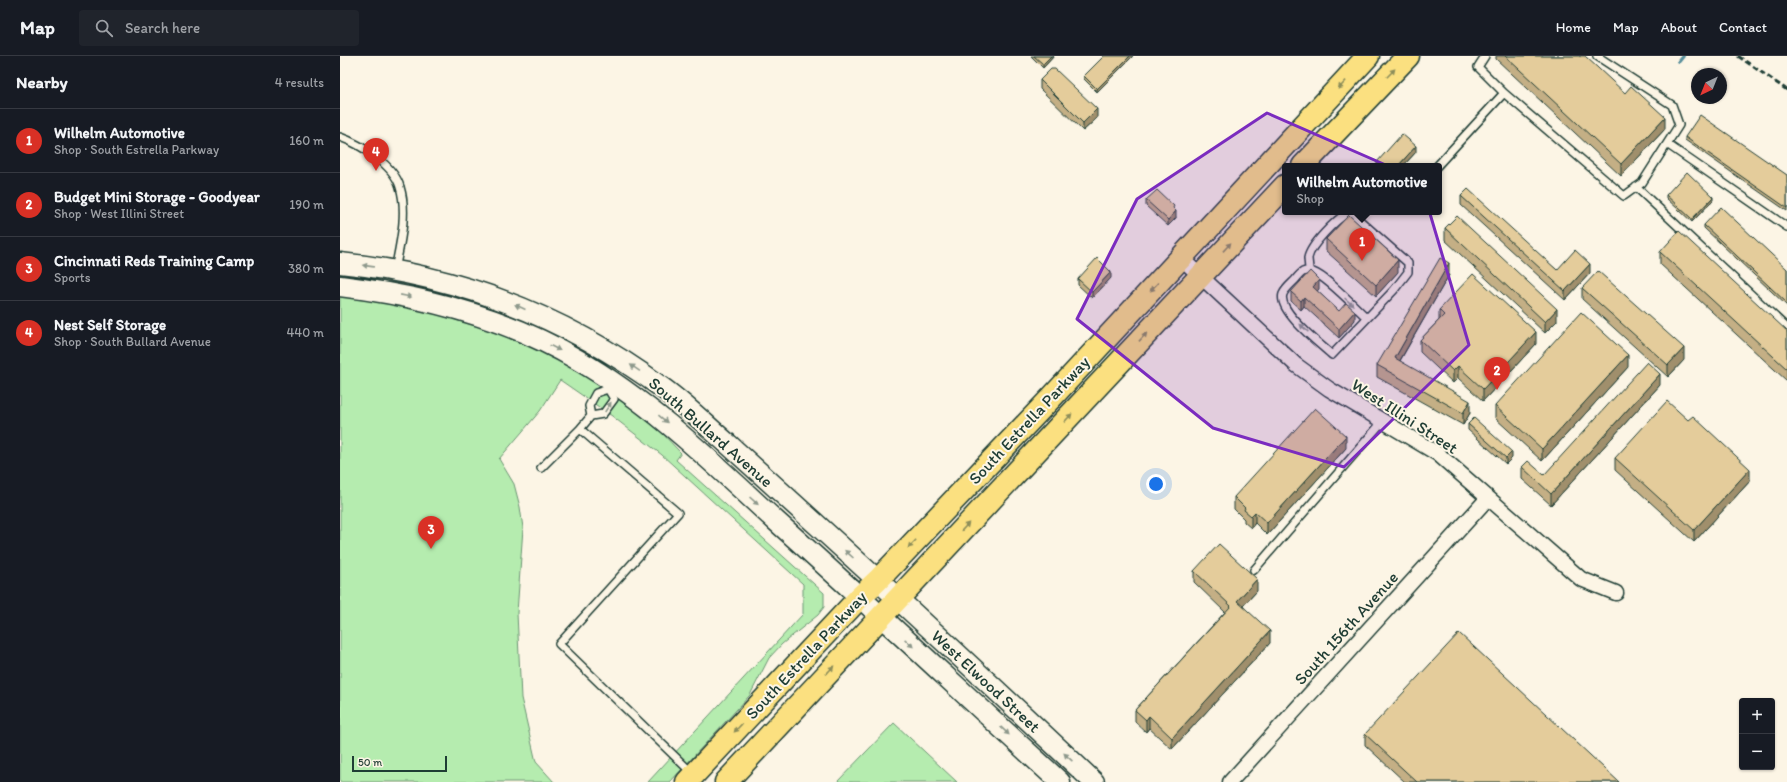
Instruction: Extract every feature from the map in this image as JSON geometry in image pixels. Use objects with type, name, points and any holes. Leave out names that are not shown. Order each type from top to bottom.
[{"type":"main road","name":"South Estrella Parkway","points":[[690,778],[860,597],[878,580],[1052,397],[1368,56]]},
{"type":"main road","points":[[1306,163],[1408,56]]},
{"type":"main road","name":"South Estrella Parkway","points":[[726,782],[1282,189]]},
{"type":"main road","name":"South Bullard Avenue","points":[[340,263],[395,270],[456,283],[489,295],[555,323],[610,352],[684,405],[878,580]]},
{"type":"main road","name":"South Bullard Avenue","points":[[340,286],[419,299],[486,319],[516,329],[577,359],[611,386],[632,395],[672,426],[860,597]]},
{"type":"main road","name":"West Elwood Street","points":[[878,580],[1094,782]]},
{"type":"main road","name":"West Elwood Street","points":[[860,597],[1060,782]]},
{"type":"street","name":"West Illini Street","points":[[1181,258],[1296,365],[1329,389],[1438,454],[1581,579],[1616,593]]},
{"type":"street","name":"South 156th Avenue","points":[[1230,782],[1488,498]]},
{"type":"lane","points":[[1485,56],[1478,67],[1504,93],[1624,196],[1642,184],[1679,125],[1672,105],[1597,56]]},
{"type":"lane","points":[[1440,163],[1504,93]]},
{"type":"lane","points":[[340,137],[368,150],[391,172],[400,186],[402,238],[395,270]]},
{"type":"lane","points":[[1667,144],[1787,227]]},
{"type":"lane","points":[[1636,187],[1787,328]]},
{"type":"lane","points":[[1309,270],[1308,257],[1316,244],[1339,218],[1344,215]]},
{"type":"lane","points":[[1352,215],[1408,263],[1408,272],[1394,290],[1332,355],[1290,316],[1284,305],[1283,294],[1302,272],[1309,270],[1319,275],[1367,318]]},
{"type":"lane","points":[[541,468],[591,416],[604,414],[614,399],[611,386],[596,393],[589,406],[591,416]]},
{"type":"lane","points":[[1254,570],[1383,421]]},
{"type":"lane","points":[[580,429],[678,514],[559,644],[690,778]]},
{"type":"highlighted area","points":[[1267,113],[1420,180],[1469,345],[1344,467],[1213,428],[1077,319],[1137,199]]},
{"type":"green space","points":[[340,296],[421,310],[473,325],[524,344],[573,368],[596,382],[651,422],[681,453],[676,460],[824,593],[824,607],[818,615],[782,644],[769,658],[750,695],[670,782],[648,782],[803,614],[803,584],[662,455],[612,416],[560,380],[540,411],[499,459],[514,484],[520,507],[523,528],[517,613],[521,698],[536,762],[554,782],[340,782]]},
{"type":"green space","points":[[894,723],[957,782],[837,782]]},
{"type":"building","points":[[1034,56],[1051,56],[1043,64]]},
{"type":"building","points":[[1104,56],[1130,56],[1097,89],[1084,76]]},
{"type":"building","points":[[1505,56],[1585,56],[1625,93],[1631,86],[1665,117],[1621,164]]},
{"type":"building","points":[[1051,69],[1055,69],[1097,109],[1083,123],[1040,80]]},
{"type":"building","points":[[1700,115],[1787,175],[1787,208],[1685,137]]},
{"type":"building","points":[[1402,134],[1416,146],[1401,163],[1377,162]]},
{"type":"building","points":[[1687,172],[1713,197],[1692,219],[1666,195]]},
{"type":"building","points":[[1468,189],[1557,270],[1575,250],[1590,264],[1565,291],[1461,196]]},
{"type":"building","points":[[1157,190],[1174,206],[1173,208],[1176,211],[1168,220],[1146,200]]},
{"type":"building","points":[[1721,207],[1787,269],[1787,303],[1704,225]]},
{"type":"building","points":[[1349,215],[1398,260],[1376,285],[1326,239]]},
{"type":"building","points":[[1457,216],[1557,309],[1545,322],[1445,228]]},
{"type":"building","points":[[1679,231],[1787,331],[1787,369],[1660,252]]},
{"type":"building","points":[[1097,258],[1111,272],[1092,292],[1078,279]]},
{"type":"building","points":[[1440,258],[1449,263],[1395,358],[1470,401],[1463,413],[1377,365]]},
{"type":"building","points":[[1310,271],[1319,280],[1313,287],[1339,311],[1346,303],[1355,311],[1339,329],[1304,297],[1301,301],[1291,292]]},
{"type":"building","points":[[1598,271],[1684,348],[1668,365],[1582,288]]},
{"type":"building","points":[[1473,274],[1536,332],[1483,389],[1458,366],[1453,371],[1420,340],[1444,315],[1439,310]]},
{"type":"building","points":[[1581,312],[1628,355],[1542,449],[1495,406]]},
{"type":"building","points":[[1647,362],[1660,374],[1551,494],[1522,467],[1528,461],[1544,475]]},
{"type":"building","points":[[1667,401],[1688,420],[1693,416],[1750,469],[1694,530],[1615,458]]},
{"type":"building","points":[[1315,408],[1346,436],[1267,523],[1255,512],[1251,516],[1244,510],[1245,508],[1234,497]]},
{"type":"building","points":[[1474,418],[1512,452],[1506,458],[1468,424]]},
{"type":"building","points":[[1219,544],[1257,579],[1237,601],[1270,631],[1172,738],[1149,716],[1146,720],[1135,710],[1231,606],[1194,571]]},
{"type":"building","points":[[1459,633],[1619,782],[1417,782],[1365,734]]},
{"type":"waterway","points":[[1679,61],[1683,56]]},
{"type":"railway","points":[[1738,56],[1787,90]]},
{"type":"place","name":"Nest Self Storage","points":[[376,171]]},
{"type":"place","name":"Wilhelm Automotive","points":[[1362,261]]},
{"type":"place","name":"Budget Mini Storage - Goodyear","points":[[1497,390]]},
{"type":"place","name":"Cincinnati Reds Training Camp","points":[[431,549]]}]
